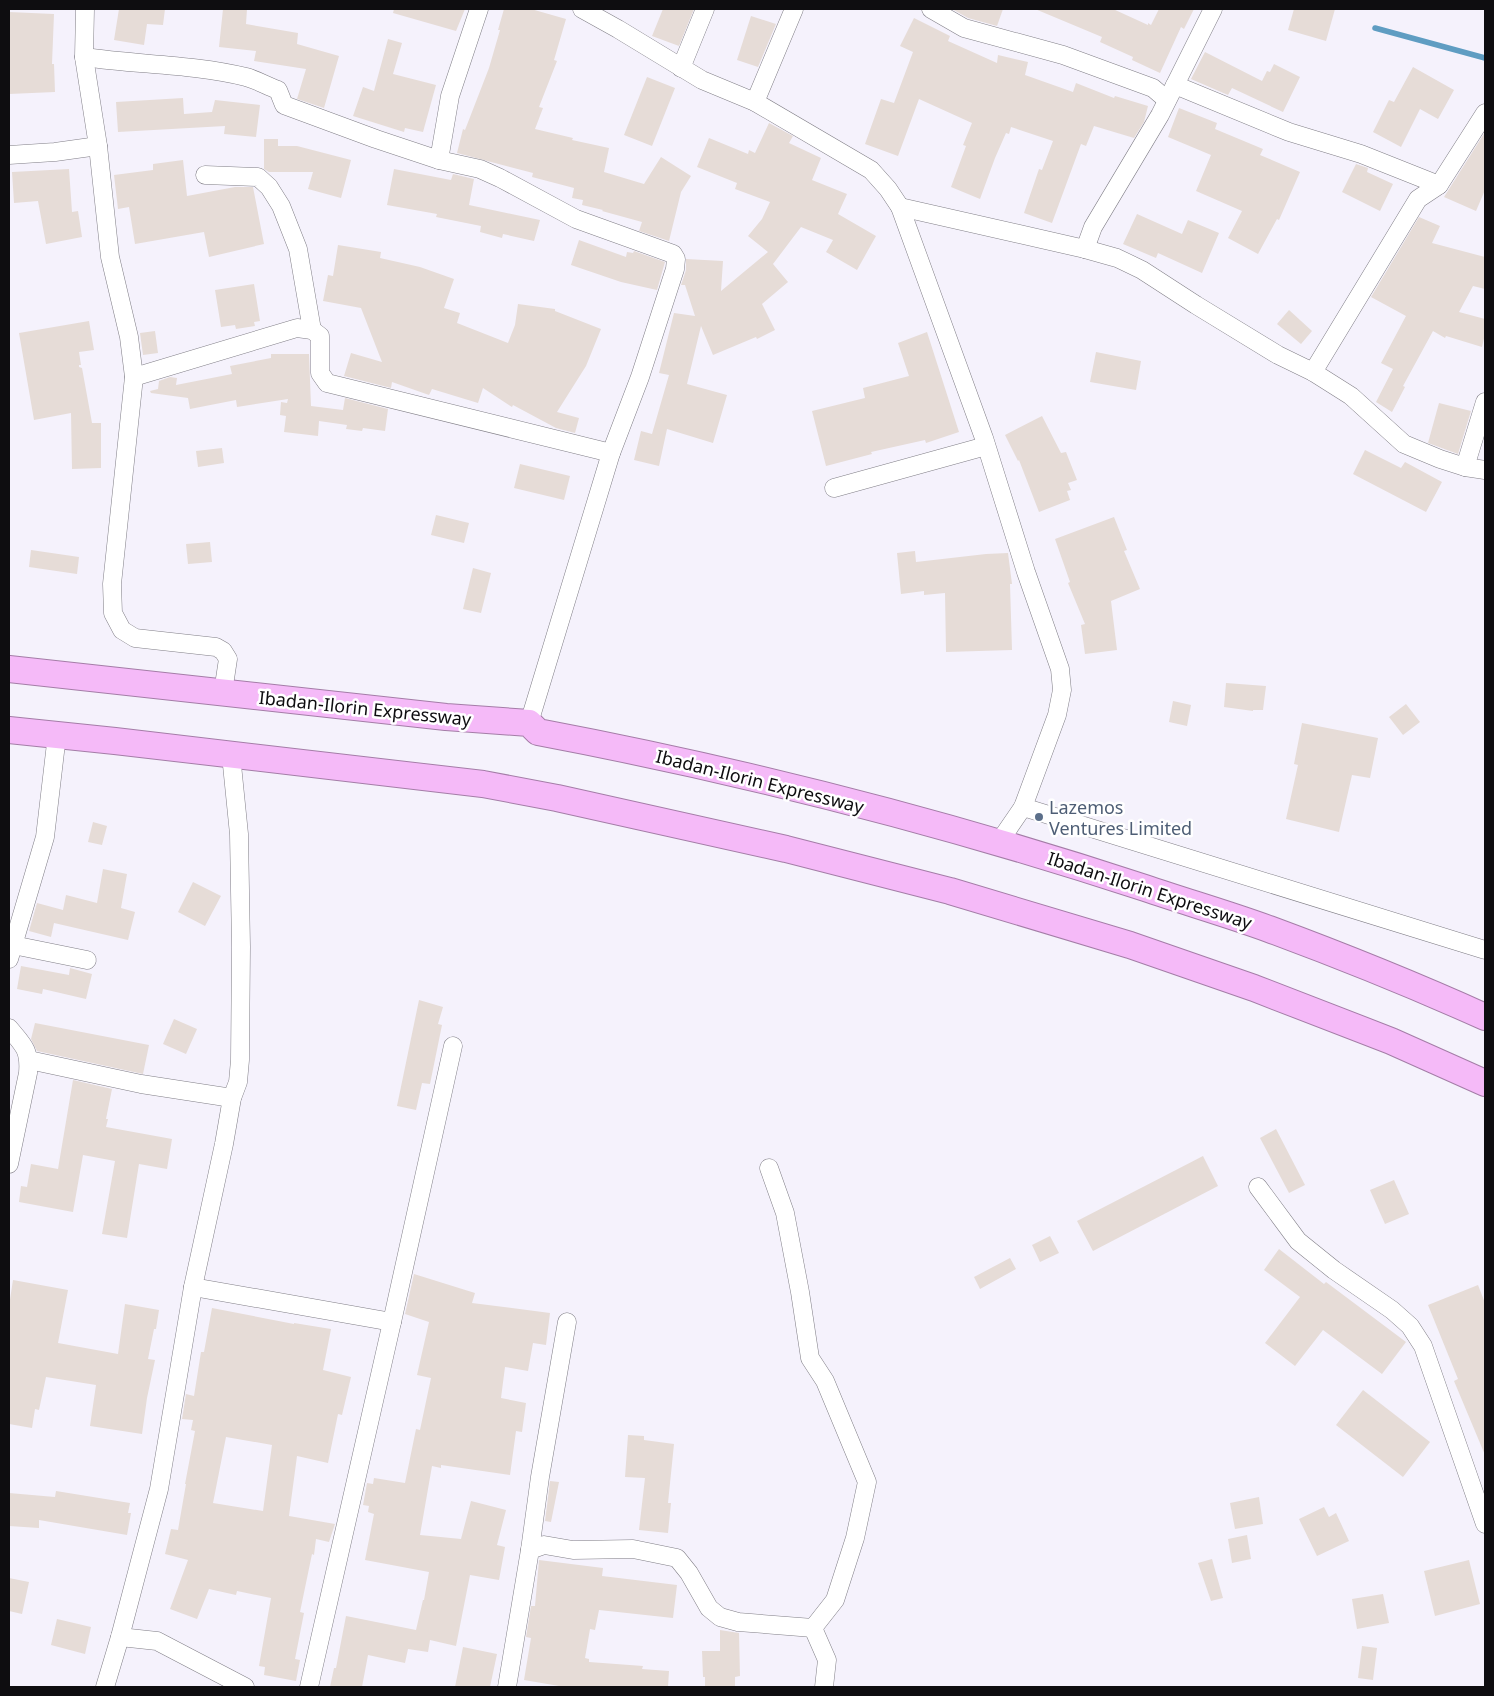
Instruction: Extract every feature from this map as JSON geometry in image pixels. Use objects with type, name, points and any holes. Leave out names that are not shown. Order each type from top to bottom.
[{"type":"highway","name":"Ibadan-Ilorin Expressway","points":[[9,669],[446,717],[529,724],[538,732],[772,782],[999,842],[1268,928],[1424,990],[1485,1017]]},
{"type":"highway","points":[[9,730],[484,784],[715,832],[950,891],[1130,945],[1254,988],[1392,1041],[1485,1083]]},
{"type":"street","points":[[85,9],[84,57],[98,146],[110,256],[129,337],[134,377],[112,584],[113,613],[122,630],[135,638],[216,648],[223,651],[228,658],[223,692]]},
{"type":"street","points":[[438,160],[450,96],[479,9]]},
{"type":"street","points":[[582,9],[702,80],[755,102],[871,170],[888,189],[900,207],[986,446],[1026,572],[1060,669],[1062,690],[1057,715],[1023,806],[999,842]]},
{"type":"street","points":[[681,68],[705,9]]},
{"type":"street","points":[[755,102],[794,9]]},
{"type":"street","points":[[930,9],[964,28],[1063,55],[1153,88],[1171,92],[1361,154],[1439,185]]},
{"type":"street","points":[[1085,249],[1093,227],[1126,175],[1213,9]]},
{"type":"street","points":[[84,57],[114,62],[188,67],[247,78],[278,90],[284,105],[438,160],[480,169],[576,219],[673,254],[676,259],[675,269],[640,377],[611,453],[529,724]]},
{"type":"street","points":[[1313,372],[1418,199],[1439,185],[1485,113]]},
{"type":"street","points":[[9,155],[56,152],[98,146]]},
{"type":"street","points":[[205,175],[258,177],[269,186],[281,206],[298,249],[312,330]]},
{"type":"street","points":[[900,207],[1117,258],[1142,270],[1196,306],[1278,355],[1313,372],[1351,396],[1404,444],[1440,459],[1485,470]]},
{"type":"street","points":[[134,377],[297,328],[312,330],[320,336],[320,373],[326,383],[611,453]]},
{"type":"street","points":[[1465,466],[1485,402]]},
{"type":"street","points":[[834,488],[986,446]]},
{"type":"street","points":[[57,735],[45,837],[11,952],[87,960]]},
{"type":"street","points":[[105,1687],[159,1489],[193,1287],[232,1098],[238,1082],[240,1060],[241,947],[239,834],[231,755]]},
{"type":"street","points":[[1023,806],[1485,950]]},
{"type":"street","points":[[9,1028],[25,1049],[30,1060],[14,1111],[9,1164]]},
{"type":"street","points":[[309,1687],[453,1046]]},
{"type":"street","points":[[30,1060],[142,1084],[232,1098]]},
{"type":"street","points":[[769,1168],[785,1213],[810,1358],[825,1381],[867,1482],[855,1538],[835,1600],[814,1628]]},
{"type":"street","points":[[1258,1187],[1298,1241],[1334,1270],[1392,1310],[1410,1326],[1423,1346],[1485,1524]]},
{"type":"street","points":[[193,1287],[392,1322]]},
{"type":"street","points":[[507,1687],[540,1477],[567,1322]]},
{"type":"street","points":[[530,1550],[544,1545],[573,1550],[633,1549],[677,1558],[709,1608],[720,1617],[738,1622],[814,1628]]},
{"type":"street","points":[[814,1628],[827,1660],[824,1687]]},
{"type":"street","points":[[120,1637],[157,1641],[245,1687]]},
{"type":"building","points":[[119,9],[165,9],[163,25],[147,24],[144,45],[114,40]]},
{"type":"building","points":[[223,9],[247,9],[246,24],[298,33],[297,44],[339,56],[324,108],[297,99],[306,69],[254,61],[256,51],[219,47]]},
{"type":"building","points":[[394,9],[465,9],[456,31],[393,13]]},
{"type":"building","points":[[504,9],[531,9],[566,19],[554,60],[557,61],[539,107],[543,108],[535,129],[609,148],[604,172],[644,184],[661,157],[691,176],[681,192],[669,241],[639,231],[642,222],[582,205],[583,200],[572,198],[574,188],[532,177],[533,173],[457,153],[463,129],[465,130],[489,68]]},
{"type":"building","points":[[663,9],[694,9],[679,46],[652,36]]},
{"type":"building","points":[[952,9],[1003,9],[997,26],[968,18]]},
{"type":"building","points":[[1035,9],[1113,9],[1151,25],[1159,9],[1194,9],[1184,29],[1181,27],[1160,73],[1132,60],[1133,57],[1100,42],[1102,37]]},
{"type":"building","points":[[1294,9],[1335,9],[1326,41],[1288,30]]},
{"type":"building","points":[[9,12],[54,14],[52,64],[54,64],[55,92],[9,94]]},
{"type":"building","points":[[751,16],[776,24],[758,67],[737,60]]},
{"type":"building","points":[[914,18],[950,36],[948,41],[997,63],[998,55],[1028,62],[1025,75],[1073,92],[1076,83],[1114,98],[1115,96],[1148,106],[1144,122],[1134,138],[1094,126],[1086,146],[1081,144],[1052,223],[1024,213],[1039,169],[1042,170],[1053,141],[1011,127],[1009,134],[1006,133],[995,158],[980,199],[951,187],[966,146],[963,145],[972,123],[919,99],[898,156],[865,144],[881,99],[894,103],[913,52],[900,46]]},
{"type":"building","points":[[388,39],[402,43],[393,74],[436,85],[423,132],[405,128],[404,132],[353,116],[363,87],[374,91]]},
{"type":"building","points":[[1205,52],[1262,81],[1267,71],[1270,72],[1274,64],[1300,77],[1283,112],[1232,88],[1228,95],[1191,79]]},
{"type":"building","points":[[1413,67],[1454,90],[1438,119],[1420,109],[1401,147],[1373,132],[1389,100],[1394,102]]},
{"type":"building","points":[[647,77],[675,88],[652,146],[624,135]]},
{"type":"building","points":[[183,98],[184,114],[212,112],[215,100],[260,105],[256,137],[224,134],[225,126],[118,132],[116,102]]},
{"type":"building","points":[[1179,108],[1217,123],[1215,129],[1263,149],[1260,155],[1300,172],[1279,220],[1277,219],[1258,254],[1228,238],[1242,211],[1196,191],[1211,155],[1168,137]]},
{"type":"building","points":[[769,123],[793,136],[789,143],[821,158],[812,180],[847,194],[838,214],[876,236],[857,270],[826,252],[833,240],[801,227],[773,264],[788,282],[762,304],[775,330],[757,339],[756,337],[713,355],[701,326],[687,384],[727,395],[713,443],[667,429],[659,466],[634,460],[641,431],[652,434],[669,375],[659,373],[674,313],[695,316],[685,285],[681,285],[686,270],[686,259],[723,261],[721,291],[768,252],[748,236],[762,219],[770,202],[735,189],[737,183],[697,167],[709,138],[748,154],[749,150],[755,153]]},
{"type":"building","points":[[1485,132],[1485,190],[1476,211],[1444,197]]},
{"type":"building","points":[[264,139],[278,139],[278,146],[297,146],[351,160],[341,198],[308,189],[313,172],[269,172],[264,169]]},
{"type":"building","points":[[183,160],[187,196],[235,187],[253,187],[264,244],[209,257],[204,232],[135,244],[129,207],[118,209],[114,175],[153,170],[153,164]]},
{"type":"building","points":[[1356,164],[1368,168],[1367,172],[1393,184],[1380,211],[1342,192]]},
{"type":"building","points":[[69,169],[72,212],[78,211],[82,237],[46,244],[38,201],[14,203],[12,172]]},
{"type":"building","points":[[394,169],[451,180],[453,174],[474,179],[469,205],[540,220],[534,241],[503,234],[502,238],[480,232],[481,226],[436,217],[437,214],[387,205]]},
{"type":"building","points":[[1137,214],[1182,234],[1188,220],[1219,233],[1202,273],[1158,253],[1156,258],[1123,244]]},
{"type":"building","points":[[1419,217],[1440,226],[1432,243],[1485,257],[1485,289],[1473,286],[1459,312],[1485,319],[1485,334],[1482,347],[1446,336],[1445,338],[1433,331],[1403,386],[1405,387],[1392,412],[1376,402],[1393,369],[1381,363],[1406,316],[1371,297]]},
{"type":"building","points":[[579,240],[626,257],[627,252],[633,253],[634,251],[665,262],[657,290],[621,282],[571,265]]},
{"type":"building","points":[[338,245],[381,252],[380,258],[420,267],[454,279],[444,308],[460,313],[457,323],[508,343],[515,325],[518,304],[555,309],[555,311],[601,329],[586,366],[557,412],[579,418],[575,433],[556,428],[513,405],[512,407],[483,388],[478,403],[432,389],[429,395],[392,382],[391,388],[344,376],[351,353],[382,362],[361,308],[323,301],[328,275],[333,276]]},
{"type":"building","points":[[254,284],[260,321],[254,322],[255,326],[236,329],[235,325],[221,327],[215,290]]},
{"type":"building","points":[[1289,310],[1312,331],[1301,344],[1277,324]]},
{"type":"building","points":[[89,321],[94,350],[79,352],[81,365],[79,367],[82,368],[92,423],[101,423],[101,468],[72,469],[71,413],[34,420],[19,333]]},
{"type":"building","points":[[155,331],[158,353],[143,355],[140,333]]},
{"type":"building","points":[[927,332],[959,432],[926,443],[925,440],[871,452],[872,454],[826,466],[812,411],[865,398],[863,388],[909,376],[898,343]]},
{"type":"building","points":[[1096,352],[1141,361],[1136,390],[1090,382]]},
{"type":"building","points":[[271,354],[309,354],[311,406],[343,410],[345,398],[388,409],[385,431],[363,428],[362,431],[346,429],[347,425],[319,421],[318,436],[284,432],[286,416],[280,415],[281,402],[287,403],[288,399],[237,407],[236,400],[190,409],[188,398],[151,393],[150,391],[158,389],[159,381],[170,377],[177,378],[176,385],[232,374],[230,366],[271,358]]},
{"type":"building","points":[[1439,403],[1471,411],[1458,454],[1428,443]]},
{"type":"building","points":[[1042,416],[1061,453],[1066,452],[1077,480],[1068,483],[1071,490],[1067,491],[1070,500],[1039,512],[1019,460],[1005,435]]},
{"type":"building","points":[[222,448],[224,463],[198,467],[196,451]]},
{"type":"building","points":[[1365,450],[1401,468],[1405,462],[1442,482],[1426,512],[1353,474]]},
{"type":"building","points":[[520,464],[570,476],[564,500],[514,488]]},
{"type":"building","points":[[436,515],[469,523],[464,543],[431,535]]},
{"type":"building","points":[[1114,517],[1127,550],[1124,551],[1140,589],[1111,601],[1117,650],[1085,654],[1081,625],[1085,624],[1068,583],[1070,582],[1055,539]]},
{"type":"building","points":[[210,542],[212,562],[188,564],[186,544]]},
{"type":"building","points":[[31,550],[79,557],[77,574],[29,567]]},
{"type":"building","points":[[915,551],[916,562],[1008,553],[1012,584],[1010,584],[1012,650],[946,652],[945,593],[924,595],[924,591],[901,594],[897,553]]},
{"type":"building","points":[[473,568],[491,573],[481,613],[463,609]]},
{"type":"building","points":[[1226,683],[1266,686],[1263,710],[1253,711],[1224,707]]},
{"type":"building","points":[[1173,701],[1191,705],[1187,726],[1169,722]]},
{"type":"building","points":[[1406,704],[1420,722],[1403,735],[1389,717]]},
{"type":"building","points":[[1302,723],[1378,738],[1370,778],[1352,775],[1339,832],[1286,819],[1298,765],[1294,764]]},
{"type":"building","points":[[93,822],[107,826],[102,845],[88,842]]},
{"type":"building","points":[[103,869],[127,874],[121,908],[135,912],[128,940],[54,923],[51,937],[29,931],[37,903],[63,910],[66,895],[97,903]]},
{"type":"building","points":[[193,882],[221,896],[205,926],[178,912]]},
{"type":"building","points":[[21,966],[69,975],[70,968],[92,974],[86,999],[43,989],[42,994],[17,989]]},
{"type":"building","points":[[419,1000],[443,1007],[438,1024],[442,1025],[430,1084],[422,1083],[416,1110],[397,1106]]},
{"type":"building","points":[[174,1019],[197,1029],[186,1054],[163,1044]]},
{"type":"building","points":[[35,1023],[149,1045],[143,1074],[37,1051],[31,1039]]},
{"type":"building","points":[[73,1080],[112,1089],[106,1127],[172,1139],[167,1169],[139,1164],[127,1238],[102,1234],[115,1161],[83,1155],[73,1212],[19,1202],[21,1186],[27,1187],[31,1164],[58,1169]]},
{"type":"building","points":[[1276,1129],[1305,1185],[1289,1193],[1260,1138]]},
{"type":"building","points":[[1203,1156],[1218,1186],[1093,1251],[1077,1221]]},
{"type":"building","points":[[1394,1180],[1409,1214],[1385,1224],[1370,1190]]},
{"type":"building","points":[[1050,1236],[1059,1253],[1040,1262],[1032,1245]]},
{"type":"building","points":[[1279,1249],[1324,1284],[1326,1282],[1406,1342],[1382,1374],[1323,1330],[1295,1366],[1265,1343],[1300,1297],[1264,1270]]},
{"type":"building","points":[[1010,1258],[1016,1269],[980,1289],[974,1277]]},
{"type":"building","points":[[414,1274],[475,1293],[472,1303],[550,1313],[546,1345],[533,1343],[528,1371],[505,1367],[501,1398],[526,1403],[522,1432],[516,1431],[510,1475],[441,1465],[441,1468],[432,1466],[420,1535],[461,1539],[471,1501],[506,1510],[497,1545],[505,1547],[499,1580],[470,1575],[456,1646],[430,1640],[428,1652],[408,1649],[405,1663],[368,1655],[362,1687],[330,1687],[334,1668],[336,1668],[346,1616],[416,1630],[424,1600],[429,1572],[365,1560],[374,1514],[368,1512],[369,1506],[363,1505],[367,1483],[373,1484],[374,1478],[405,1483],[416,1429],[420,1430],[431,1378],[417,1375],[429,1322],[405,1314]]},
{"type":"building","points":[[13,1280],[68,1290],[58,1343],[118,1354],[125,1304],[159,1310],[148,1359],[155,1360],[142,1434],[90,1426],[96,1385],[46,1377],[39,1410],[35,1409],[32,1428],[9,1424],[9,1306]]},
{"type":"building","points":[[1478,1285],[1485,1303],[1485,1455],[1454,1381],[1458,1379],[1428,1305]]},
{"type":"building","points":[[212,1308],[294,1324],[331,1329],[323,1370],[351,1377],[342,1415],[338,1414],[328,1463],[297,1456],[289,1516],[335,1524],[329,1542],[316,1539],[314,1555],[312,1554],[300,1612],[304,1613],[295,1659],[300,1660],[296,1681],[264,1675],[265,1667],[259,1666],[271,1598],[237,1591],[236,1595],[209,1589],[197,1619],[170,1609],[188,1560],[165,1554],[171,1529],[178,1530],[195,1431],[191,1430],[193,1420],[182,1419],[186,1394],[194,1396],[201,1352],[204,1352]],"holes":[[[226,1437],[272,1445],[263,1511],[213,1503]]]},
{"type":"building","points":[[1363,1390],[1430,1442],[1403,1477],[1336,1425]]},
{"type":"building","points":[[628,1435],[644,1436],[644,1440],[674,1444],[668,1503],[671,1503],[668,1533],[639,1530],[645,1478],[625,1477]]},
{"type":"building","points":[[550,1481],[559,1482],[551,1522],[545,1521]]},
{"type":"building","points":[[56,1491],[130,1503],[128,1513],[131,1513],[127,1535],[39,1520],[39,1528],[9,1526],[9,1493],[55,1497]]},
{"type":"building","points":[[1259,1497],[1263,1524],[1235,1529],[1230,1503]]},
{"type":"building","points":[[1324,1507],[1329,1517],[1336,1513],[1349,1541],[1317,1556],[1299,1519]]},
{"type":"building","points":[[1247,1535],[1251,1559],[1232,1563],[1228,1539]]},
{"type":"building","points":[[1212,1559],[1223,1598],[1211,1601],[1198,1563]]},
{"type":"building","points":[[539,1560],[603,1568],[602,1576],[677,1585],[673,1618],[599,1610],[595,1630],[590,1629],[585,1658],[589,1659],[589,1662],[643,1666],[642,1669],[669,1671],[668,1687],[565,1687],[524,1680],[531,1638],[526,1637],[531,1606],[535,1606]]},
{"type":"building","points":[[1469,1560],[1480,1604],[1435,1616],[1424,1571]]},
{"type":"building","points":[[9,1578],[29,1582],[22,1614],[9,1611]]},
{"type":"building","points":[[1383,1594],[1389,1623],[1357,1629],[1352,1599]]},
{"type":"building","points":[[57,1619],[91,1627],[85,1654],[51,1645]]},
{"type":"building","points":[[720,1630],[739,1633],[740,1676],[735,1677],[735,1687],[705,1687],[702,1651],[720,1651]]},
{"type":"building","points":[[1362,1646],[1377,1648],[1373,1680],[1358,1678]]},
{"type":"building","points":[[463,1647],[497,1654],[490,1687],[455,1687]]},
{"type":"waterway","points":[[1375,28],[1485,58]]},
{"type":"place","name":"Lazemos Ventures Limited","points":[[1039,817]]}]
